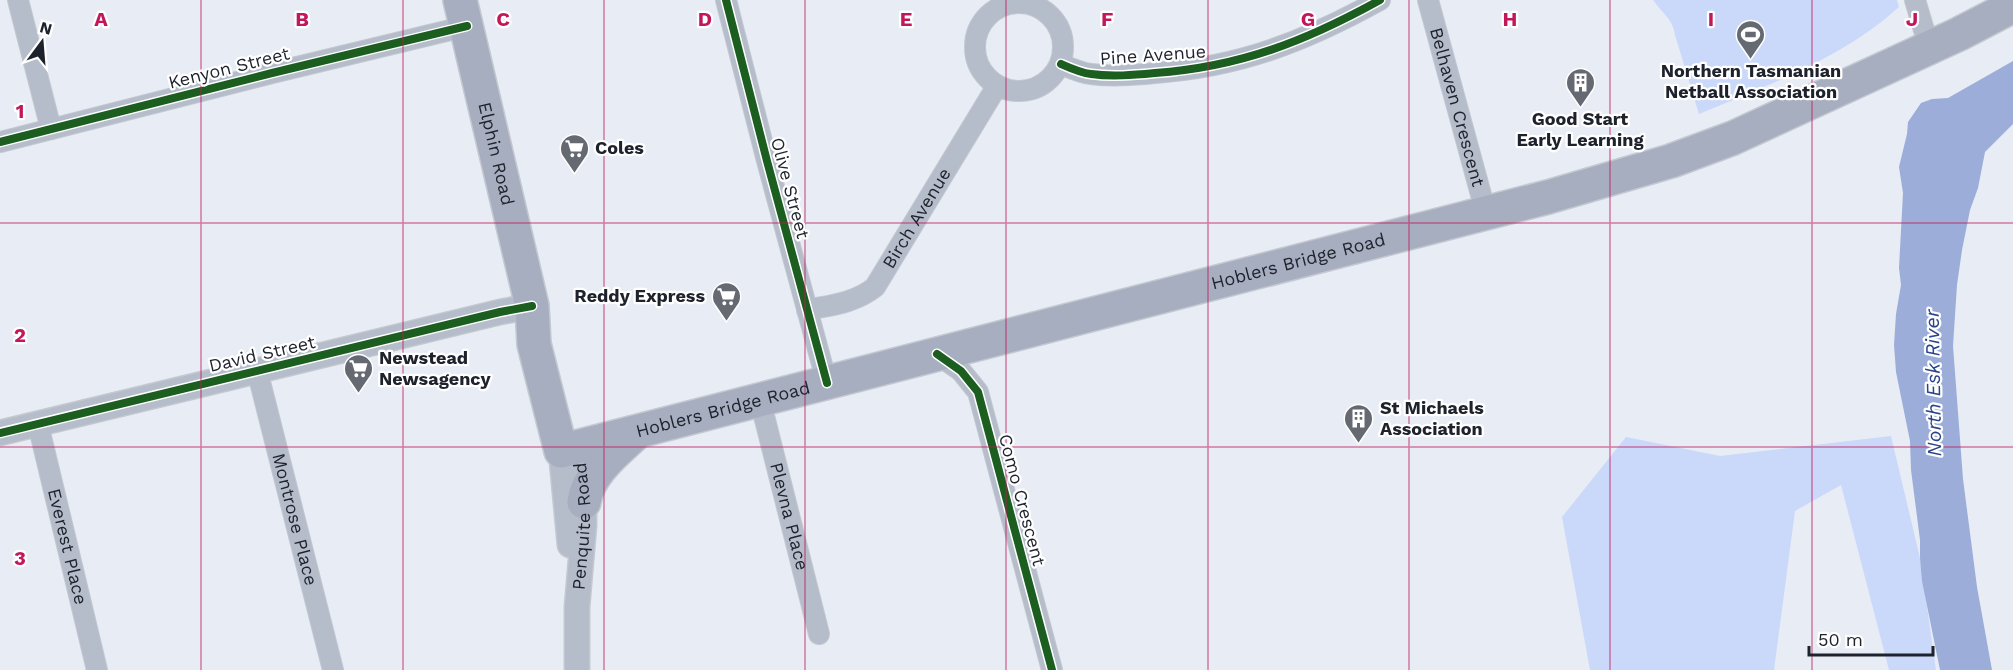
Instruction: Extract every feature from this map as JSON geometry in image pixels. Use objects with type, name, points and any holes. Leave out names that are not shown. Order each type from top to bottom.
[{"type":"highway","name":"Hoblers Bridge Road","points":[[570,449],[1486,213],[1628,174],[1733,138],[2013,6]]},
{"type":"highway","name":"Elphin Road","points":[[464,13],[532,306],[534,344],[570,449]]},
{"type":"highway","points":[[584,502],[589,486],[600,469],[637,431]]},
{"type":"street","points":[[18,0],[51,129]]},
{"type":"street","name":"Olive Street","points":[[726,0],[827,383]]},
{"type":"street","name":"Pine Avenue","points":[[1060,64],[1089,74],[1112,76],[1187,71],[1232,62],[1278,49],[1335,25],[1380,0]]},
{"type":"street","name":"Belhaven Crescent","points":[[1428,0],[1486,213]]},
{"type":"street","points":[[1915,0],[1929,47]]},
{"type":"street","points":[[1018,2],[1044,4],[1059,27],[1063,39],[1064,52],[1053,77],[1041,86],[1027,91],[1012,91],[997,86],[986,77],[978,64],[974,49],[976,34],[983,20],[992,5],[1018,2]]},
{"type":"street","name":"Kenyon Street","points":[[0,142],[464,13]]},
{"type":"street","name":"Birch Avenue","points":[[807,310],[852,301],[875,287],[997,86]]},
{"type":"street","name":"David Street","points":[[0,433],[532,306]]},
{"type":"street","name":"Como Crescent","points":[[937,354],[961,371],[978,392],[1052,670]]},
{"type":"street","name":"Montrose Place","points":[[258,370],[333,670]]},
{"type":"street","name":"Plevna Place","points":[[760,400],[819,634]]},
{"type":"street","name":"Everest Place","points":[[38,424],[97,670]]},
{"type":"street","name":"Penquite Road","points":[[570,449],[584,502],[583,551],[577,607]]},
{"type":"street","name":"Penquite Road","points":[[570,449],[577,607],[577,670]]},
{"type":"shaded area","name":"Northern Tasmanian Netball Association","points":[[1653,0],[1897,0],[1899,7],[1877,25],[1829,56],[1778,81],[1699,114],[1672,25]]},
{"type":"shaded area","points":[[1891,436],[1920,558],[1936,670],[1889,670],[1841,485],[1795,511],[1774,670],[1590,670],[1562,517],[1626,437],[1720,456]]},
{"type":"water","name":"North Esk River","points":[[2013,61],[2013,124],[1985,152],[1962,250],[1953,346],[1963,479],[1977,587],[1992,670],[1940,670],[1922,581],[1910,441],[1896,372],[1894,345],[1901,285],[1899,268],[1903,193],[1899,167],[1908,122],[1921,103],[1932,99],[1948,98]]},
{"type":"cycle path","points":[[726,0],[827,383]]},
{"type":"cycle path","points":[[1061,64],[1087,73],[1115,76],[1216,65],[1299,40],[1380,0]]},
{"type":"cycle path","points":[[0,142],[467,26]]},
{"type":"cycle path","points":[[0,433],[532,306]]},
{"type":"cycle path","points":[[937,354],[961,371],[978,392],[1052,670]]},
{"type":"place","name":"Northern Tasmanian Netball Association","points":[[1751,60]]},
{"type":"place","name":"Good Start Early Learning","points":[[1580,108]]},
{"type":"place","name":"Coles","points":[[574,174]]},
{"type":"place","name":"Reddy Express","points":[[726,322]]},
{"type":"place","name":"Newstead Newsagency","points":[[358,394]]},
{"type":"place","name":"St Michaels Association","points":[[1359,444]]}]
